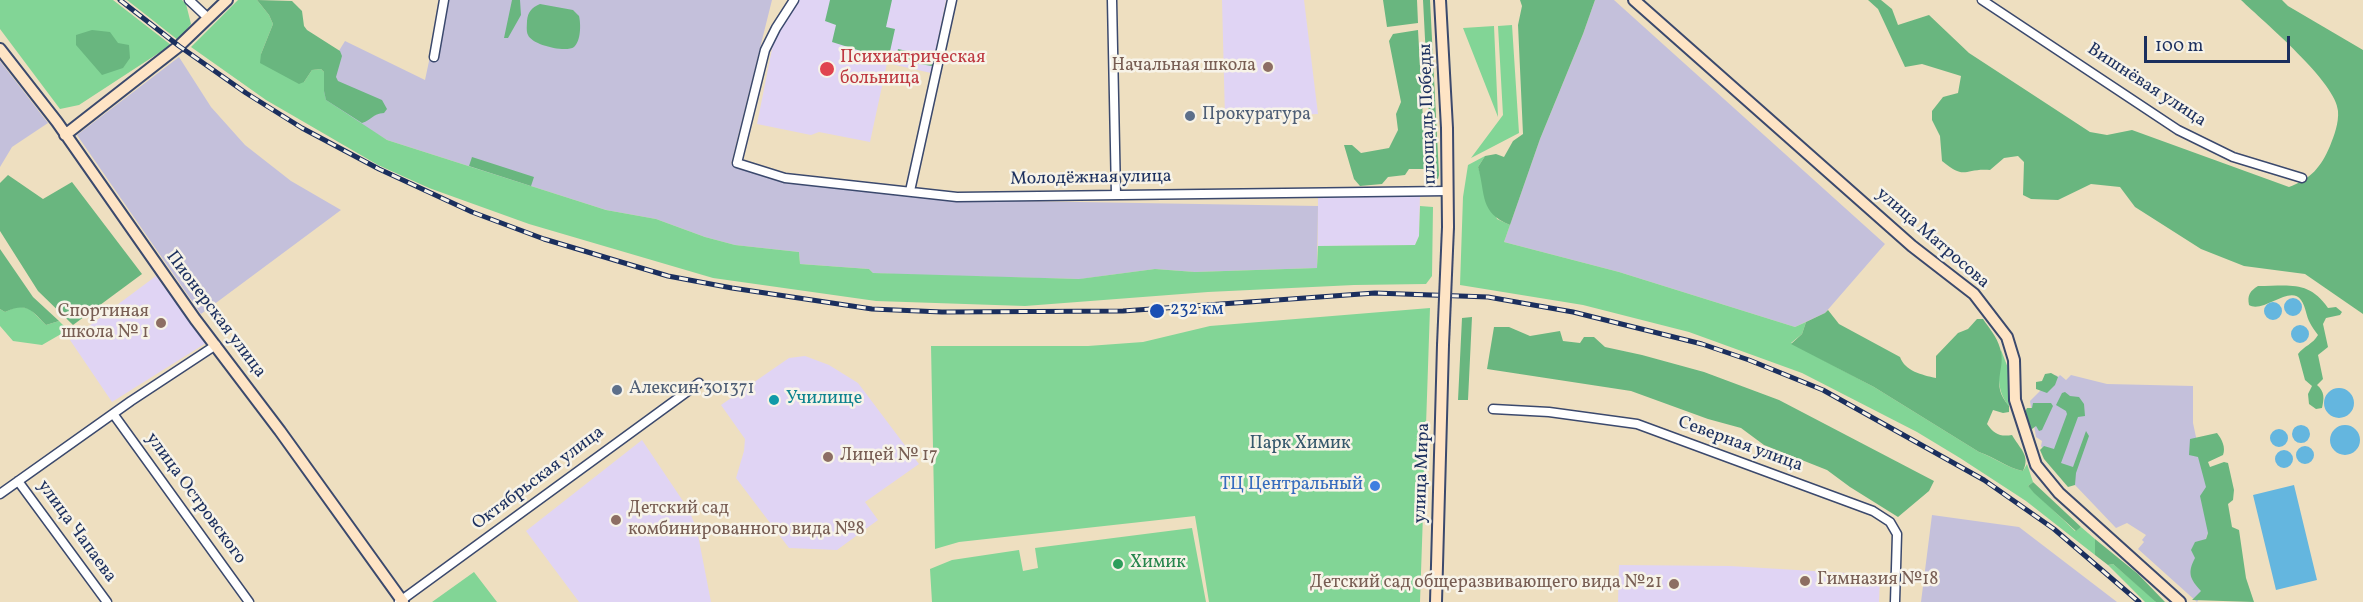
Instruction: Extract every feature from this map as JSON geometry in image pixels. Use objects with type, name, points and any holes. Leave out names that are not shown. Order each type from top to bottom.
[{"type":"street","points":[[189,0],[207,17]]},
{"type":"street","points":[[65,135],[179,46],[227,0]]},
{"type":"street","points":[[434,57],[444,0]]},
{"type":"street","name":"Молодёжная улица","points":[[794,0],[765,50],[737,163],[785,178],[957,197],[1448,191]]},
{"type":"street","points":[[910,191],[952,0]]},
{"type":"street","points":[[1112,0],[1116,195]]},
{"type":"street","name":"площадь Победы","points":[[1440,0],[1448,191],[1443,345]]},
{"type":"street","name":"улица Матросова","points":[[1634,0],[1912,246],[1974,294],[2007,337],[2014,360],[2015,400],[2036,465],[2059,494],[2180,602]]},
{"type":"street","name":"Вишнёвая улица","points":[[1982,0],[2178,130],[2233,157],[2302,178]]},
{"type":"street","name":"Пионерская улица","points":[[0,49],[65,135],[195,319],[401,601]]},
{"type":"street","points":[[0,495],[131,401],[216,345]]},
{"type":"street","name":"улица Мира","points":[[1436,602],[1443,345]]},
{"type":"street","name":"Октябрьская улица","points":[[401,601],[699,383]]},
{"type":"street","name":"Северная улица","points":[[1493,409],[1549,412],[1637,424],[1873,511],[1890,522],[1897,534],[1895,602]]},
{"type":"street","name":"улица Островского","points":[[114,415],[249,602]]},
{"type":"street","name":"улица Чапаева","points":[[18,481],[107,602]]},
{"type":"shaded area","points":[[442,0],[772,0],[731,164],[784,183],[1019,201],[1318,206],[1317,268],[1195,272],[1155,269],[1080,279],[873,273],[869,269],[800,264],[799,252],[735,245],[705,237],[656,219],[606,210],[387,140],[312,95],[345,41],[425,80]]},
{"type":"shaded area","name":"Психиатрическая больница","points":[[797,0],[946,0],[931,73],[887,63],[870,142],[819,132],[811,135],[757,124],[774,39]]},
{"type":"shaded area","name":"Начальная школа","points":[[1222,0],[1304,0],[1318,114],[1225,118]]},
{"type":"shaded area","points":[[1595,0],[1614,0],[1885,244],[1825,313],[1795,327],[1619,272],[1504,242],[1540,139]]},
{"type":"shaded area","points":[[179,57],[211,107],[245,145],[291,181],[341,210],[201,314],[77,135]]},
{"type":"shaded area","points":[[0,61],[48,123],[12,147],[0,167]]},
{"type":"shaded area","points":[[1420,193],[1419,236],[1415,245],[1318,246],[1318,195]]},
{"type":"shaded area","points":[[156,276],[206,343],[112,402],[70,340]]},
{"type":"shaded area","name":"Лицей № 17","points":[[805,356],[829,365],[858,383],[919,464],[865,502],[878,520],[837,550],[789,548],[736,478],[745,439],[721,405],[789,358]]},
{"type":"shaded area","points":[[2056,375],[2066,380],[2071,375],[2107,384],[2193,386],[2193,423],[2216,531],[2208,533],[2205,541],[2205,590],[2197,602],[2138,549],[2146,535],[2127,523],[2116,528],[2054,463],[2041,446],[2042,441],[2036,437],[2030,401]]},
{"type":"shaded area","name":"Детский сад комбинированного вида №8","points":[[642,440],[689,510],[697,530],[711,602],[579,602],[526,531]]},
{"type":"shaded area","points":[[1932,515],[2019,527],[2117,602],[1921,602]]},
{"type":"shaded area","points":[[1619,565],[1730,566],[1880,575],[1879,602],[1618,602]]},
{"type":"green space","points":[[0,0],[113,0],[171,45],[79,105],[60,109],[0,29]]},
{"type":"green space","points":[[127,0],[182,0],[186,4],[191,24],[178,40]]},
{"type":"green space","points":[[238,0],[257,0],[273,24],[261,54],[304,82],[312,70],[321,69],[324,72],[326,100],[387,140],[606,210],[656,219],[705,237],[735,245],[799,252],[800,264],[869,269],[873,273],[1079,279],[1155,269],[1195,272],[1317,268],[1318,246],[1415,245],[1419,236],[1420,206],[1433,207],[1432,276],[1426,284],[1208,292],[1025,306],[876,301],[713,278],[529,224],[429,188],[378,165],[266,100],[191,47]]},
{"type":"green space","points":[[257,0],[292,1],[302,11],[304,26],[307,30],[340,51],[342,56],[336,77],[338,81],[382,100],[387,109],[384,113],[362,123],[326,100],[324,72],[321,69],[312,70],[304,82],[299,84],[260,63],[261,54],[273,24]]},
{"type":"green space","points":[[512,0],[520,0],[521,15],[508,38],[504,38]]},
{"type":"green space","points":[[830,0],[892,0],[886,27],[895,29],[889,56],[864,52],[832,42],[836,25],[825,21]]},
{"type":"green space","points":[[1383,0],[1417,0],[1418,23],[1387,27]]},
{"type":"green space","points":[[1423,0],[1430,0],[1438,179],[1433,178],[1432,174]]},
{"type":"green space","points":[[1520,0],[1595,0],[1540,139],[1510,225],[1500,220],[1488,208],[1478,167],[1485,156],[1496,154],[1504,157],[1513,141],[1523,134],[1518,25],[1522,6]]},
{"type":"green space","points":[[1868,0],[1881,0],[1892,9],[1898,25],[1929,15],[1969,53],[2090,132],[2107,135],[2132,130],[2289,187],[2309,176],[2323,160],[2335,134],[2338,111],[2326,85],[2313,69],[2241,0],[2282,0],[2288,6],[2363,50],[2363,314],[2305,274],[2244,266],[2201,249],[2135,207],[2120,187],[2091,184],[2058,200],[2031,199],[2023,195],[2024,162],[2018,156],[2004,158],[1990,170],[1956,171],[1942,161],[1940,136],[1932,120],[1932,111],[1943,97],[1958,93],[1961,76],[1922,64],[1905,67],[1878,9]]},
{"type":"green space","points":[[540,4],[573,10],[579,16],[579,37],[574,47],[557,48],[542,45],[531,39],[527,32],[528,15]]},
{"type":"green space","points":[[1512,25],[1519,133],[1471,158],[1503,115],[1498,26]]},
{"type":"green space","points":[[1494,26],[1498,117],[1463,28]]},
{"type":"green space","points":[[92,30],[110,32],[118,43],[129,45],[130,58],[123,68],[102,75],[76,45],[76,35]]},
{"type":"green space","points":[[1418,30],[1424,169],[1409,169],[1405,175],[1388,177],[1382,184],[1360,186],[1354,179],[1344,145],[1352,145],[1361,153],[1389,148],[1398,130],[1396,114],[1401,102],[1389,41],[1393,34]]},
{"type":"green space","points":[[898,49],[934,57],[932,66],[895,60]]},
{"type":"green space","points":[[1485,156],[1478,167],[1497,219],[1510,225],[1504,242],[1619,272],[1795,327],[1806,322],[1802,334],[1791,343],[1874,387],[1979,452],[2023,471],[2027,464],[2033,482],[2028,486],[2075,531],[2081,527],[2095,539],[2095,555],[2026,501],[1960,458],[1917,432],[1802,373],[1689,332],[1583,305],[1460,285],[1463,197],[1468,165]]},
{"type":"green space","points":[[472,157],[534,177],[531,186],[469,166]]},
{"type":"green space","points":[[8,175],[43,199],[72,182],[142,274],[73,325],[38,291],[0,231],[0,183]]},
{"type":"green space","points":[[0,249],[33,297],[59,321],[46,325],[28,309],[19,308],[5,312],[0,309]]},
{"type":"green space","points":[[2258,286],[2298,286],[2313,293],[2328,308],[2336,307],[2342,312],[2340,315],[2326,318],[2323,324],[2328,347],[2318,355],[2323,379],[2317,385],[2323,395],[2322,408],[2316,409],[2309,404],[2308,394],[2312,386],[2305,380],[2298,354],[2318,335],[2303,303],[2296,296],[2290,295],[2261,306],[2249,305],[2250,294]]},
{"type":"green space","points":[[18,306],[30,309],[46,325],[59,321],[68,330],[42,345],[13,341],[0,326],[0,309],[5,312]]},
{"type":"green space","name":"Парк Химик","points":[[1430,308],[1420,602],[1209,602],[1195,516],[959,542],[935,549],[931,346],[1088,346],[1143,342],[1210,326]]},
{"type":"green space","points":[[1828,310],[1839,324],[1900,357],[1910,369],[1936,378],[1936,356],[1958,333],[1968,329],[1977,319],[1983,319],[2000,348],[2002,363],[2000,390],[2009,406],[2009,412],[1993,410],[1987,424],[1998,434],[2012,435],[2025,456],[2023,471],[1979,452],[1874,387],[1791,344],[1802,334],[1806,322]]},
{"type":"green space","points":[[1472,317],[1468,400],[1458,400],[1462,318]]},
{"type":"green space","points":[[1494,327],[1509,327],[1530,336],[1560,331],[1563,341],[1580,343],[1584,337],[1594,337],[1605,347],[1704,372],[1779,400],[1934,481],[1929,491],[1898,517],[1827,470],[1764,445],[1741,428],[1708,419],[1631,391],[1487,369]]},
{"type":"green space","points":[[2001,350],[2008,368],[2009,406],[2000,387]]},
{"type":"green space","points":[[2051,373],[2058,377],[2055,385],[2047,393],[2036,389],[2036,382],[2042,381],[2045,374]]},
{"type":"green space","points":[[2065,392],[2070,396],[2079,397],[2084,404],[2085,416],[2078,417],[2061,463],[2073,467],[2086,431],[2089,436],[2076,473],[2075,485],[2068,487],[2044,459],[2040,450],[2044,446],[2054,449],[2067,414],[2056,405],[2062,393]]},
{"type":"green space","points":[[2033,403],[2051,403],[2053,406],[2042,430],[2039,431],[2036,426],[2032,429],[2028,428],[2025,412],[2027,408],[2032,408]]},
{"type":"green space","points":[[2217,433],[2223,444],[2223,455],[2208,462],[2210,467],[2224,462],[2228,463],[2234,490],[2233,500],[2228,504],[2232,527],[2239,530],[2246,578],[2254,602],[2192,600],[2201,591],[2194,583],[2190,572],[2195,558],[2191,550],[2195,542],[2206,539],[2208,533],[2200,496],[2206,487],[2198,457],[2189,455],[2190,439]]},
{"type":"green space","points":[[2033,482],[2081,527],[2076,531],[2034,493],[2028,486]]},
{"type":"green space","name":"Химик","points":[[1192,528],[1206,602],[932,602],[930,569],[952,560],[1019,550],[1023,571],[1038,568],[1035,548]]},
{"type":"green space","points":[[2095,539],[2138,574],[2165,602],[2156,602],[2113,564],[2108,565],[2095,555]]},
{"type":"green space","points":[[2113,564],[2156,602],[2145,602],[2108,565]]},
{"type":"green space","points":[[474,572],[497,602],[432,602]]},
{"type":"water","points":[[2293,298],[2299,301],[2302,307],[2299,313],[2293,316],[2287,313],[2284,307],[2287,301]]},
{"type":"water","points":[[2273,302],[2279,305],[2282,311],[2279,317],[2273,320],[2267,317],[2264,311],[2267,305]]},
{"type":"water","points":[[2300,325],[2306,328],[2309,334],[2306,340],[2300,343],[2294,340],[2291,334],[2294,328]]},
{"type":"water","points":[[2339,388],[2350,392],[2354,403],[2350,414],[2339,418],[2328,414],[2324,403],[2328,392]]},
{"type":"water","points":[[2301,425],[2309,430],[2310,434],[2305,442],[2301,443],[2293,438],[2292,434],[2297,426]]},
{"type":"water","points":[[2345,425],[2356,429],[2360,440],[2356,451],[2345,455],[2334,451],[2330,440],[2334,429]]},
{"type":"water","points":[[2275,429],[2283,429],[2288,434],[2286,445],[2275,447],[2270,442],[2270,434]]},
{"type":"water","points":[[2305,446],[2311,449],[2314,455],[2311,461],[2305,464],[2299,461],[2296,455],[2299,449]]},
{"type":"water","points":[[2284,450],[2290,453],[2293,459],[2290,465],[2284,468],[2278,465],[2275,459],[2278,453]]},
{"type":"water","points":[[2294,485],[2317,580],[2276,590],[2253,495]]},
{"type":"railway","points":[[120,0],[179,46],[246,93],[302,128],[379,169],[472,212],[544,239],[668,276],[872,309],[942,312],[1123,311],[1375,293],[1488,297],[1573,312],[1702,344],[1823,390],[1984,480],[2054,529],[2139,602]]},
{"type":"place","name":"Начальная школа","points":[[1268,67]]},
{"type":"place","name":"Психиатрическая больница","points":[[827,69]]},
{"type":"place","name":"Прокуратура","points":[[1190,116]]},
{"type":"place","name":"232 км","points":[[1157,311]]},
{"type":"place","name":"Спортиная школа № 1","points":[[161,323]]},
{"type":"place","name":"Алексин 301371","points":[[617,390]]},
{"type":"place","name":"Училище","points":[[774,400]]},
{"type":"place","name":"Лицей № 17","points":[[828,457]]},
{"type":"place","name":"ТЦ Центральный","points":[[1375,486]]},
{"type":"place","name":"Детский сад комбинированного вида №8","points":[[616,520]]},
{"type":"place","name":"Химик","points":[[1118,564]]},
{"type":"place","name":"Гимназия №18","points":[[1805,581]]},
{"type":"place","name":"Детский сад общеразвивающего вида №21","points":[[1674,584]]}]
